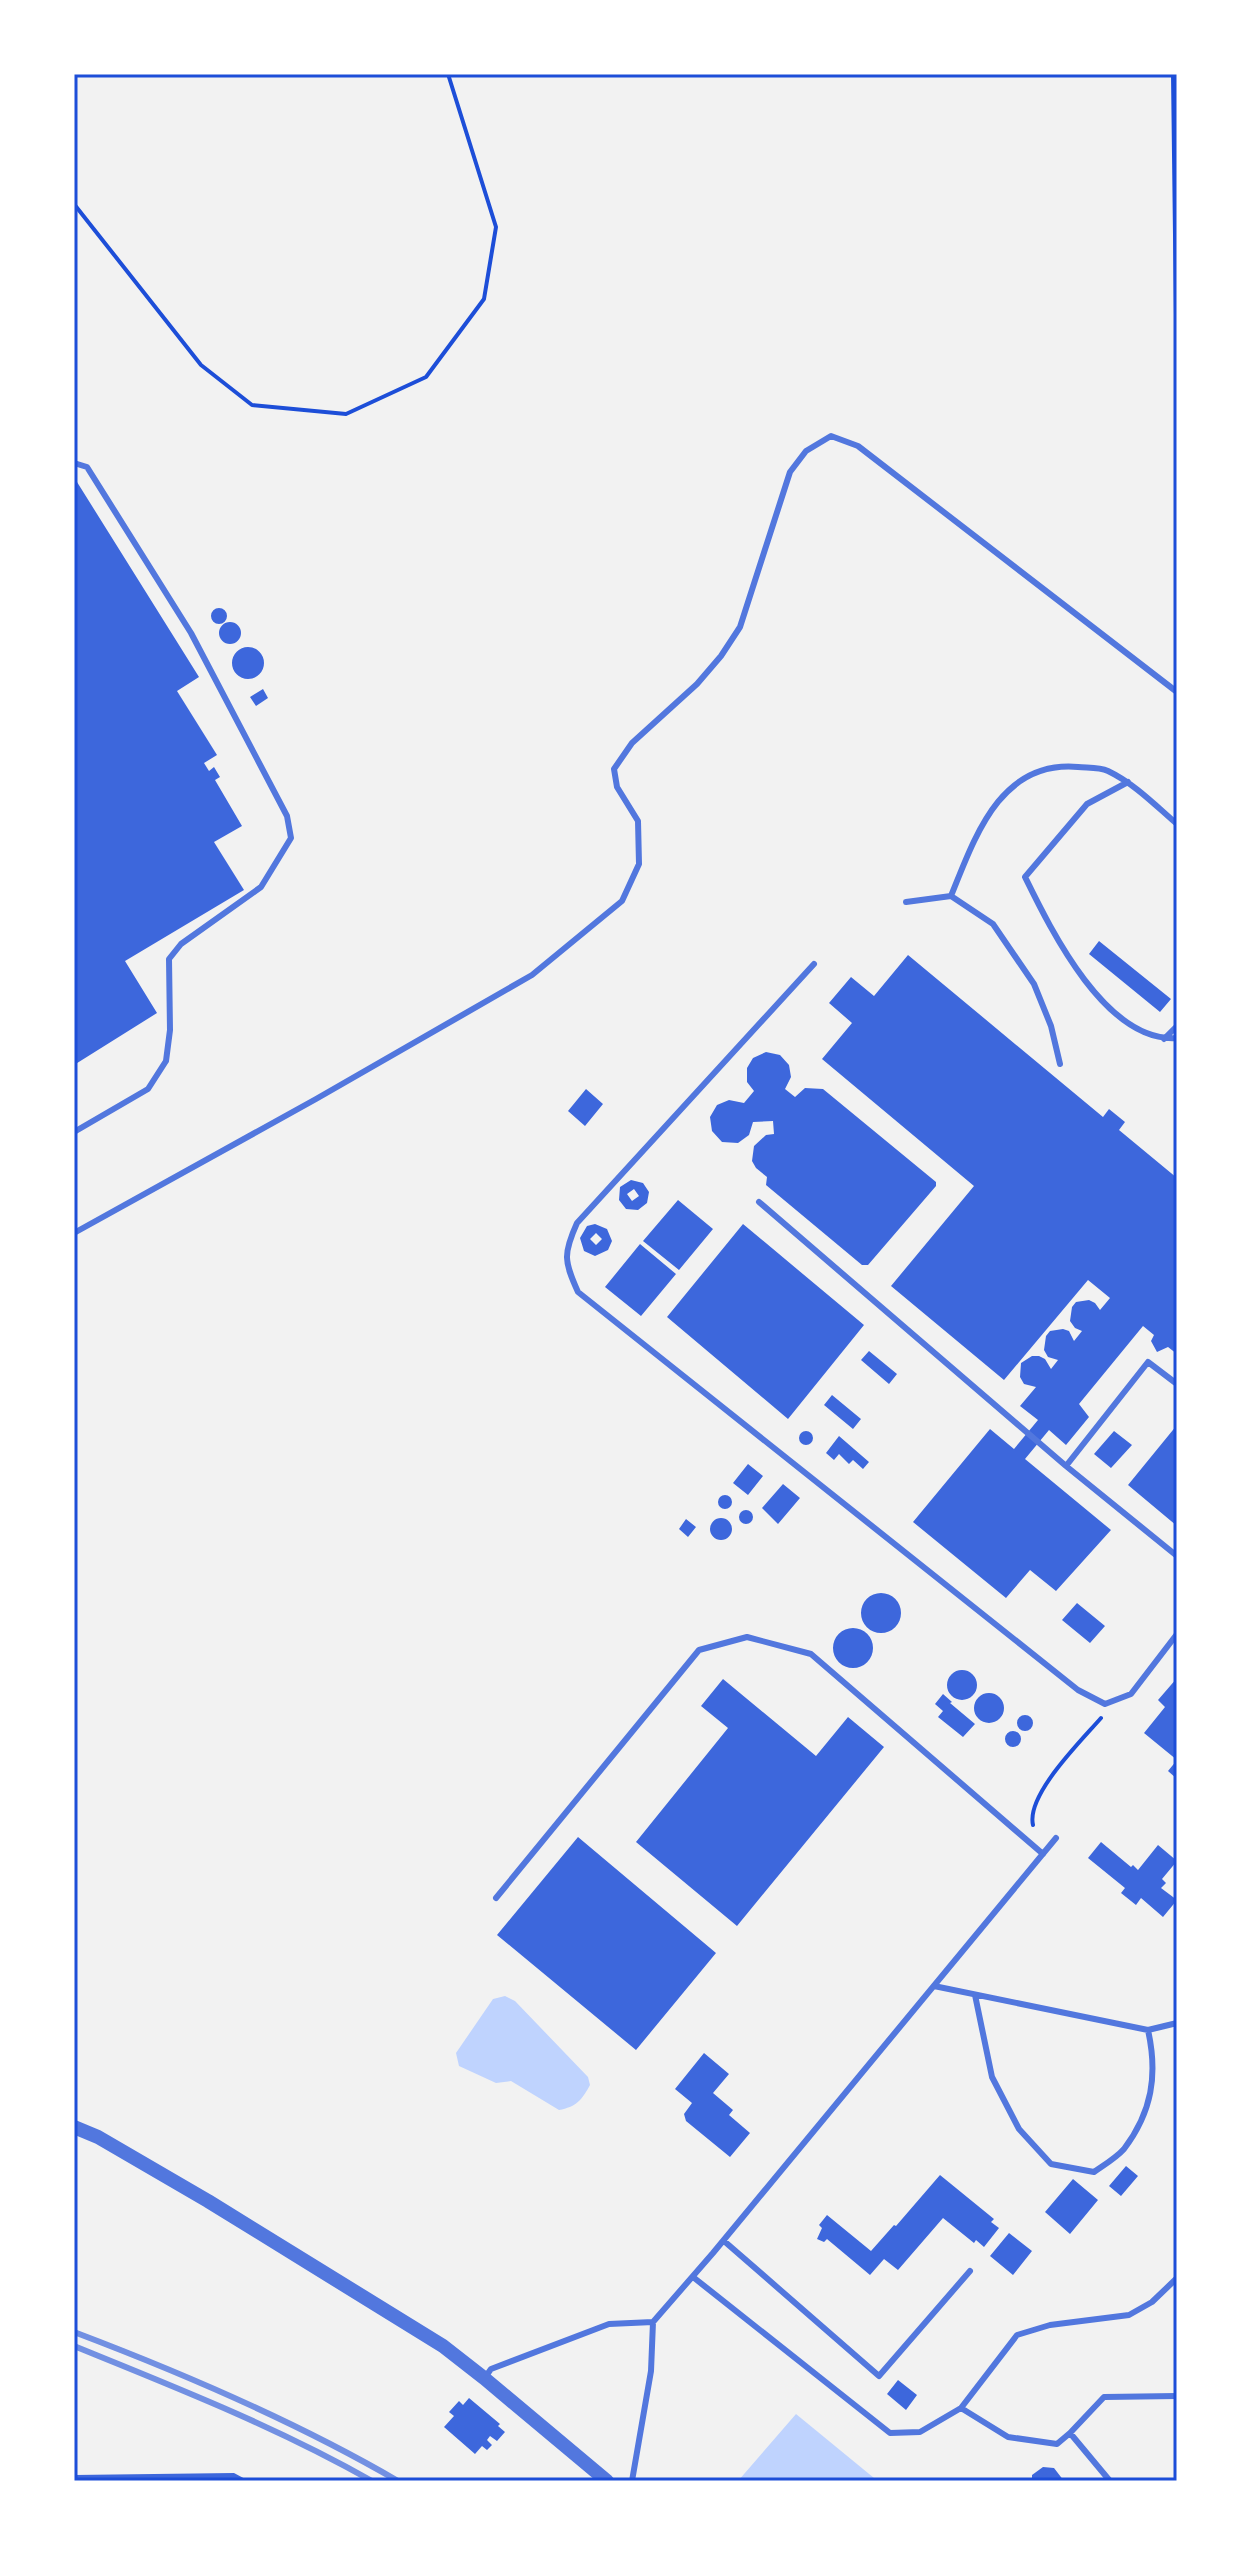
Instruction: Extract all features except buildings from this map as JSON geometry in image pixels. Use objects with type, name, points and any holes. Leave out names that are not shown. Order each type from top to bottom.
[{"type":"street","points":[[74,2127],[98,2137],[208,2201],[443,2346],[607,2481]]},
{"type":"lane","points":[[74,1233],[532,975],[622,901],[639,864],[638,821],[617,787],[614,769],[632,743],[697,684],[740,627],[790,472],[806,451],[831,436],[858,446],[1177,692]]},
{"type":"lane","points":[[74,463],[87,467],[191,633],[287,816],[291,838],[261,887],[181,944],[169,959],[170,1030],[166,1061],[148,1089],[74,1132]]},
{"type":"lane","points":[[951,896],[980,826],[1021,778],[1057,765],[1104,769],[1128,782],[1177,824]]},
{"type":"lane","points":[[1128,782],[1087,804],[1025,877],[1057,941],[1091,990],[1138,1030],[1164,1039],[1177,1038]]},
{"type":"lane","points":[[906,902],[951,896],[993,924],[1034,984],[1051,1026],[1060,1064]]},
{"type":"lane","points":[[814,964],[577,1223],[566,1247],[568,1270],[578,1292],[1078,1690],[1105,1704],[1131,1694],[1177,1634]]},
{"type":"lane","points":[[1164,1039],[1177,1026]]},
{"type":"lane","points":[[759,1202],[1066,1466],[1177,1556]]},
{"type":"lane","points":[[1066,1466],[1148,1362],[1177,1384]]},
{"type":"lane","points":[[496,1898],[699,1650],[747,1637],[811,1654],[1043,1854]]},
{"type":"lane","points":[[632,2481],[651,2371],[653,2322],[724,2241],[1056,1838]]},
{"type":"lane","points":[[934,1986],[1148,2030],[1177,2023]]},
{"type":"lane","points":[[975,1995],[992,2077],[1019,2129],[1051,2164],[1094,2172],[1122,2151],[1147,2111],[1155,2059],[1148,2030]]},
{"type":"lane","points":[[724,2241],[879,2376],[970,2271]]},
{"type":"lane","points":[[693,2277],[890,2433],[920,2432],[961,2408],[1017,2335],[1050,2325],[1129,2315],[1152,2302],[1177,2278]]},
{"type":"lane","points":[[484,2378],[491,2369],[609,2324],[653,2322]]},
{"type":"lane","points":[[961,2408],[1008,2437],[1057,2444],[1104,2397],[1177,2396]]},
{"type":"lane","points":[[1070,2433],[1110,2481]]},
{"type":"path","points":[[74,204],[201,365],[252,405],[346,414],[426,377],[484,299],[496,227],[448,74]]},
{"type":"path","points":[[1173,74],[1177,395]]},
{"type":"path","points":[[1043,1854],[1031,1820],[1039,1793],[1102,1716],[1105,1704]]},
{"type":"water","points":[[505,1996],[515,2001],[588,2077],[590,2085],[574,2105],[559,2110],[511,2081],[496,2083],[459,2066],[456,2053],[493,1999]]},
{"type":"water","points":[[796,2414],[874,2478],[871,2481],[738,2481]]},
{"type":"railway","points":[[74,2332],[239,2400],[320,2438],[398,2481]]},
{"type":"railway","points":[[74,2346],[263,2425],[372,2481]]}]
